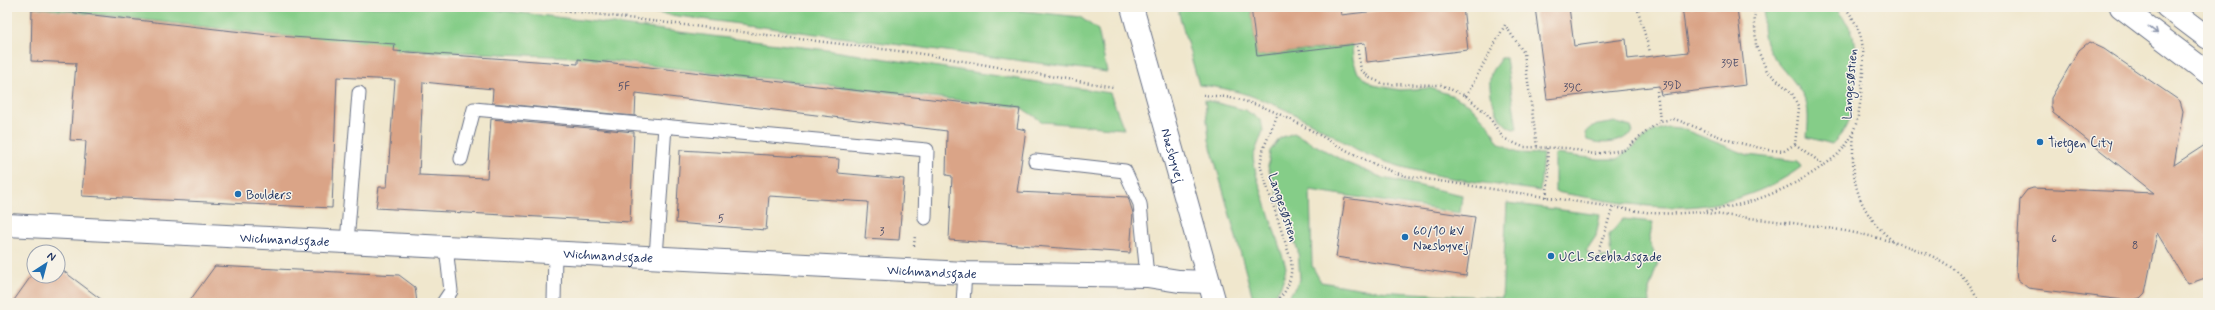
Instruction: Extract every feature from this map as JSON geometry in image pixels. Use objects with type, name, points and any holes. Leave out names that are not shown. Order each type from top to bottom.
[{"type":"street","name":"Næsbyvej","points":[[1132,7],[1215,303]]},
{"type":"street","points":[[2121,7],[2208,73]]},
{"type":"street","points":[[2167,7],[2208,38]]},
{"type":"street","name":"Wichmandsgade","points":[[7,225],[965,273],[1147,276],[1179,281],[1209,282]]},
{"type":"lane","points":[[347,242],[359,93]]},
{"type":"lane","points":[[461,159],[474,109],[927,150],[925,218]]},
{"type":"lane","points":[[656,257],[665,126]]},
{"type":"lane","points":[[1034,161],[1125,171],[1140,204],[1147,276]]},
{"type":"lane","points":[[442,303],[451,291],[446,247]]},
{"type":"lane","points":[[554,303],[555,252]]},
{"type":"lane","points":[[963,303],[965,273]]},
{"type":"path","points":[[537,7],[923,54],[1113,87]]},
{"type":"path","points":[[1637,7],[1650,52]]},
{"type":"path","points":[[1754,7],[1756,46],[1767,71],[1792,93],[1799,108],[1795,144]]},
{"type":"path","name":"Langesøstien","points":[[1203,95],[1230,98],[1278,114],[1385,170],[1406,176],[1652,213],[1702,212],[1735,206],[1765,197],[1798,182],[1824,165],[1842,150],[1854,130],[1859,116],[1864,55],[1858,29],[1845,7]]},
{"type":"path","points":[[1466,96],[1505,25],[1524,53],[1537,147]]},
{"type":"path","points":[[1357,46],[1361,70],[1377,81],[1384,84],[1441,85],[1466,96],[1487,114],[1503,138],[1523,147],[1568,148],[1594,154],[1624,150],[1660,121],[1675,119],[1728,140],[1768,150],[1784,151],[1795,144]]},
{"type":"path","points":[[1657,91],[1660,121]]},
{"type":"path","name":"Langesøstien","points":[[1273,303],[1288,287],[1292,269],[1291,260],[1260,166],[1264,147],[1278,114]]},
{"type":"path","points":[[1854,130],[1852,158],[1855,186],[1860,200],[1881,231],[1897,244]]},
{"type":"path","points":[[1795,144],[1824,165]]},
{"type":"path","points":[[1546,197],[1549,177],[1548,147]]},
{"type":"path","points":[[1596,258],[1612,207]]},
{"type":"path","points":[[1702,212],[1845,230],[1897,244],[1924,253],[1945,264],[1963,278],[1980,303]]},
{"type":"path","points":[[912,270],[915,227],[925,218]]},
{"type":"green space","points":[[32,7],[473,7],[827,50],[1110,93],[1124,129],[1043,122],[1020,107],[576,57],[405,50]]},
{"type":"green space","points":[[609,7],[988,7],[1080,17],[1098,30],[1107,72]]},
{"type":"green space","points":[[1177,7],[1251,7],[1257,56],[1352,45],[1353,59],[1358,73],[1373,85],[1400,90],[1430,88],[1451,95],[1469,104],[1489,125],[1498,142],[1518,153],[1543,154],[1540,191],[1431,174],[1389,163],[1362,152],[1330,133],[1264,100],[1232,90],[1199,85]]},
{"type":"green space","points":[[1765,7],[1834,7],[1851,30],[1855,50],[1855,77],[1850,116],[1841,135],[1832,144],[1807,137],[1808,117],[1804,97],[1774,57],[1764,36],[1763,23]]},
{"type":"green space","points":[[1501,58],[1506,58],[1517,128],[1514,129],[1508,126],[1498,114],[1494,106],[1490,88],[1491,74]]},
{"type":"green space","points":[[1205,100],[1245,110],[1261,120],[1263,131],[1253,157],[1256,174],[1286,267],[1280,287],[1273,296],[1267,299],[1261,300],[1253,298],[1209,140]]},
{"type":"green space","points":[[1614,122],[1631,127],[1633,132],[1617,141],[1599,143],[1587,140],[1585,133],[1591,127]]},
{"type":"green space","points":[[1667,127],[1680,128],[1748,155],[1798,161],[1801,167],[1774,184],[1759,191],[1727,201],[1695,206],[1648,206],[1555,192],[1555,154],[1599,159],[1618,159],[1652,132]]},
{"type":"green space","points":[[1294,133],[1347,163],[1383,178],[1462,195],[1460,213],[1310,190],[1312,266],[1321,282],[1377,291],[1502,298],[1507,203],[1600,215],[1596,236],[1586,251],[1596,258],[1611,256],[1609,235],[1623,219],[1653,222],[1649,241],[1658,262],[1649,290],[1650,303],[1282,303],[1288,298],[1300,280],[1298,251],[1268,167],[1270,151],[1280,138]]},
{"type":"building","points":[[1251,7],[1340,7],[1341,15],[1410,7],[1463,7],[1468,50],[1367,62],[1365,43],[1257,56]]},
{"type":"building","points":[[1535,7],[1569,7],[1574,46],[1626,39],[1628,59],[1688,52],[1682,7],[1737,7],[1746,85],[1661,95],[1659,86],[1547,99]]},
{"type":"building","points":[[32,8],[277,36],[395,44],[394,51],[578,64],[578,59],[1020,109],[1017,128],[1026,130],[1017,192],[1128,197],[1133,213],[1130,253],[949,240],[952,176],[946,175],[947,131],[636,93],[635,116],[492,103],[493,89],[423,82],[419,175],[487,178],[491,119],[634,132],[630,222],[376,208],[379,187],[387,187],[395,80],[337,77],[332,208],[82,196],[86,141],[70,140],[76,63],[31,61]]},
{"type":"building","points":[[2089,42],[2104,49],[2180,101],[2183,111],[2174,165],[2208,143],[2208,277],[2188,284],[2157,233],[2145,293],[2140,298],[2131,301],[2028,288],[2017,279],[2016,271],[2020,199],[2027,190],[2033,188],[2154,193],[2053,113],[2051,98],[2079,50]]},
{"type":"building","points":[[680,150],[839,159],[838,173],[904,179],[899,240],[865,238],[868,202],[769,196],[766,230],[676,223]]},
{"type":"building","name":"60/10 kV Næsbyvej","points":[[1345,198],[1475,217],[1466,276],[1336,257]]},
{"type":"building","points":[[215,266],[399,275],[415,287],[417,303],[188,303]]},
{"type":"building","points":[[66,273],[106,303],[12,303],[26,283],[66,284]]},
{"type":"place","name":"Tietgen City","points":[[2040,142]]},
{"type":"place","name":"Boulders","points":[[238,194]]},
{"type":"place","name":"60/10 kV Næsbyvej","points":[[1405,237]]},
{"type":"place","name":"UCL Seebladsgade","points":[[1551,256]]}]
